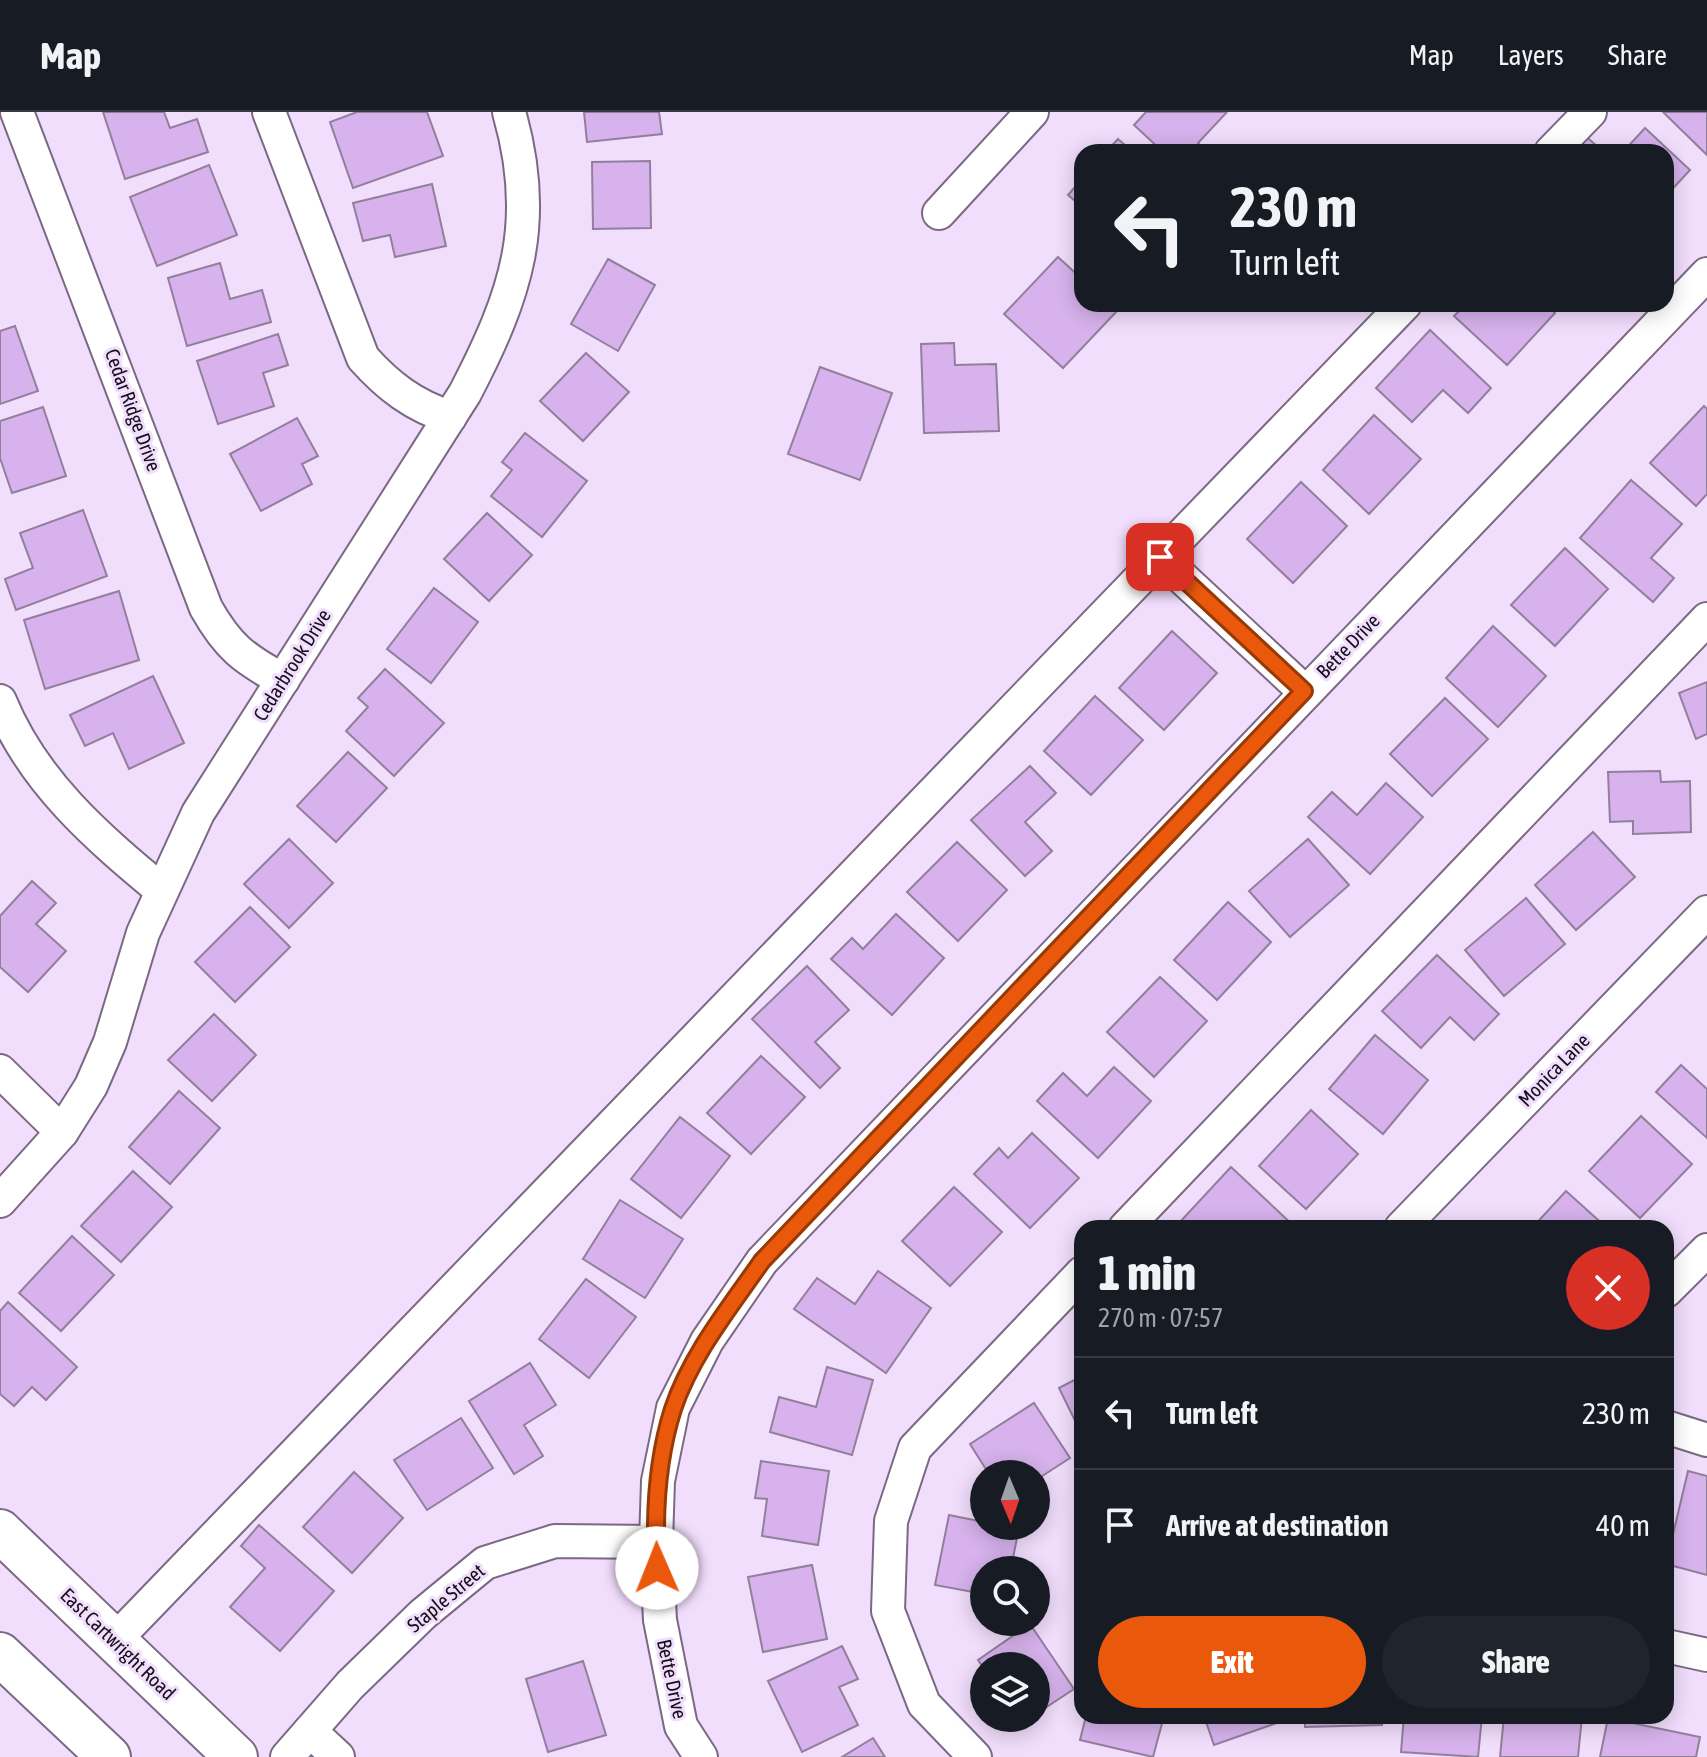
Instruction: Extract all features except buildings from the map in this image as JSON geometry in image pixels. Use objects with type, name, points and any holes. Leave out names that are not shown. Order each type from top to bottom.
[{"type":"main road","name":"East Cartwright Road","points":[[0,1531],[236,1757]]},
{"type":"main road","points":[[0,1654],[109,1757]]},
{"type":"street","name":"Cedar Ridge Drive","points":[[17,112],[206,608],[223,639],[247,660],[283,680]]},
{"type":"street","points":[[269,112],[363,358],[386,384],[427,410],[450,417]]},
{"type":"street","name":"Cedarbrook Drive","points":[[0,1201],[62,1132],[91,1086],[110,1042],[143,933],[198,813],[450,417],[500,325],[519,264],[521,177],[509,112]]},
{"type":"street","points":[[939,213],[1032,112]]},
{"type":"street","points":[[1559,144],[1590,112]]},
{"type":"street","name":"Bette Drive","points":[[1674,308],[1707,274]]},
{"type":"street","points":[[114,1641],[1397,312]]},
{"type":"street","name":"Bette Drive","points":[[701,1757],[681,1726],[660,1620],[656,1542],[658,1481],[673,1408],[707,1341],[762,1261],[1304,691],[1670,312]]},
{"type":"street","points":[[1160,557],[1304,691]]},
{"type":"street","points":[[1133,1220],[1707,619]]},
{"type":"street","points":[[0,701],[29,757],[61,801],[161,890]]},
{"type":"street","name":"Monica Lane","points":[[1409,1220],[1707,912]]},
{"type":"street","points":[[0,1071],[62,1132]]},
{"type":"street","points":[[1674,1283],[1707,1250]]},
{"type":"street","points":[[975,1757],[924,1704],[888,1611],[891,1521],[915,1448],[1074,1281]]},
{"type":"street","points":[[1674,1430],[1707,1440]]},
{"type":"street","name":"Staple Street","points":[[287,1757],[423,1614],[485,1563],[555,1541],[656,1542]]},
{"type":"street","points":[[1674,1648],[1707,1655]]},
{"type":"street","points":[[310,1731],[338,1757]]},
{"type":"route","points":[[657,1568],[658,1481],[673,1408],[707,1341],[762,1261],[1304,691],[1160,557]]}]
